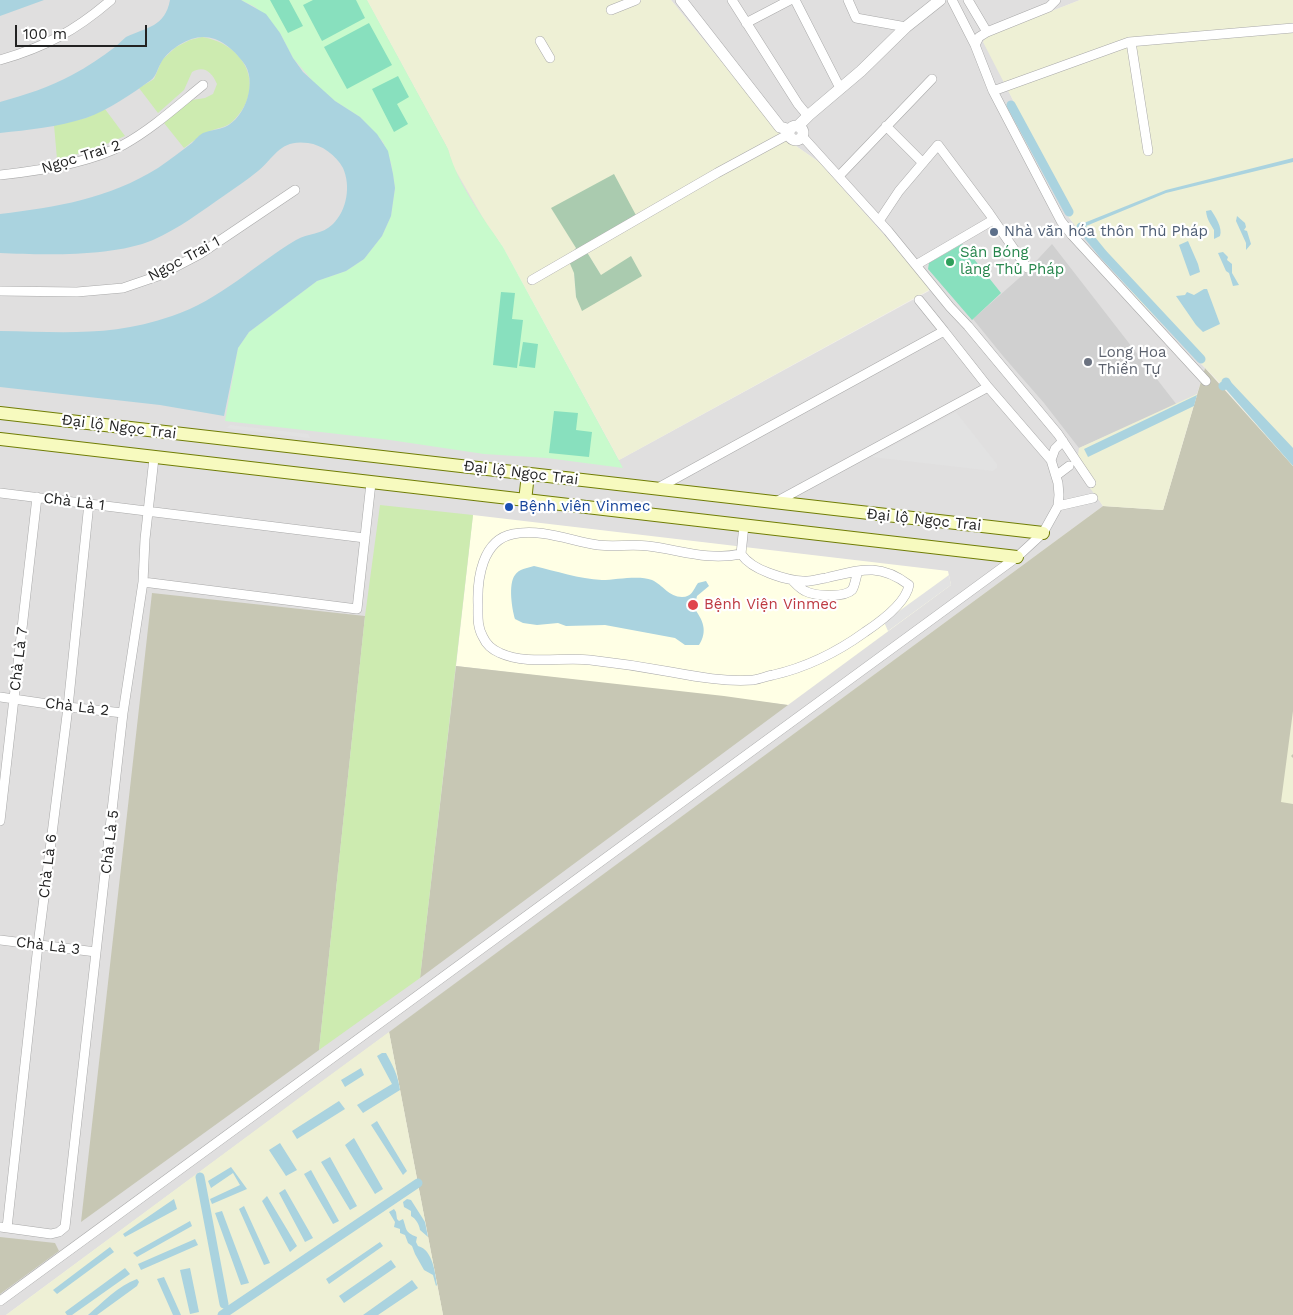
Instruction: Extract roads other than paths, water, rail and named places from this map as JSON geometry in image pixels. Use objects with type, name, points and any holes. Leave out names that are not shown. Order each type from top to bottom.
[{"type":"main road","name":"Đại lộ Ngọc Trai","points":[[0,413],[1043,533]]},
{"type":"main road","name":"Đại lộ Ngọc Trai","points":[[0,439],[1017,557]]},
{"type":"main road","points":[[525,501],[528,474]]},
{"type":"street","points":[[0,60],[26,53],[61,37],[86,21],[111,0]]},
{"type":"street","points":[[612,10],[636,0]]},
{"type":"street","points":[[681,0],[780,127],[795,131],[879,220],[1063,441],[1091,483]]},
{"type":"street","points":[[732,0],[798,104],[808,116]]},
{"type":"street","points":[[746,23],[790,0]]},
{"type":"street","points":[[795,0],[840,88]]},
{"type":"street","points":[[848,0],[856,18],[906,27]]},
{"type":"street","points":[[532,280],[724,169],[795,131],[808,116],[906,27],[940,0]]},
{"type":"street","points":[[952,0],[975,45],[993,91],[1066,228],[1206,381]]},
{"type":"street","points":[[968,0],[987,32]]},
{"type":"street","points":[[975,45],[979,37],[987,32],[1049,7],[1056,0]]},
{"type":"street","points":[[993,91],[1124,43],[1293,28]]},
{"type":"street","points":[[540,41],[550,58]]},
{"type":"street","points":[[1131,42],[1148,151]]},
{"type":"street","points":[[839,176],[932,79]]},
{"type":"street","name":"Ngọc Trai 2","points":[[0,176],[31,172],[70,163],[117,148],[144,132],[203,85]]},
{"type":"street","points":[[886,126],[922,163]]},
{"type":"street","points":[[879,220],[899,190],[938,145],[1027,268]]},
{"type":"street","name":"Ngọc Trai 1","points":[[0,291],[77,292],[123,288],[158,276],[200,254],[295,190]]},
{"type":"street","points":[[916,265],[993,220]]},
{"type":"street","points":[[0,1301],[1017,557],[1043,533],[1058,506],[1057,475],[1051,460],[988,387],[919,300]]},
{"type":"street","points":[[658,488],[944,331]]},
{"type":"street","points":[[774,503],[884,447],[941,416],[988,387]]},
{"type":"street","points":[[1051,460],[1055,449],[1063,441]]},
{"type":"street","name":"Chà Là 5","points":[[3,1228],[51,1234],[59,1232],[65,1227],[124,713],[143,582],[154,458]]},
{"type":"street","points":[[1057,475],[1069,466]]},
{"type":"street","points":[[143,582],[357,609],[371,483]]},
{"type":"street","name":"Chà Là 1","points":[[0,493],[365,538]]},
{"type":"street","name":"Chà Là 7","points":[[0,821],[37,497]]},
{"type":"street","points":[[1058,506],[1093,498]]},
{"type":"street","name":"Chà Là 6","points":[[3,1228],[68,707],[89,503]]},
{"type":"street","points":[[741,554],[725,558],[631,544],[598,545],[540,533],[513,534],[498,540],[486,557],[478,587],[478,623],[482,637],[490,647],[502,654],[528,659],[587,660],[709,679],[753,680],[797,669],[841,650],[876,625],[908,593],[909,585],[899,577],[882,570],[858,571],[805,582],[792,580],[759,569],[745,560],[741,554],[744,526]]},
{"type":"street","points":[[792,580],[808,592],[837,596],[853,588],[858,571]]},
{"type":"street","name":"Chà Là 2","points":[[0,697],[124,713]]},
{"type":"street","name":"Chà Là 3","points":[[0,940],[96,952]]},
{"type":"water","points":[[0,0],[44,0],[0,16]]},
{"type":"water","points":[[170,0],[241,0],[266,14],[280,33],[293,58],[303,72],[335,101],[360,117],[377,134],[388,151],[395,188],[391,216],[382,236],[364,259],[346,271],[317,281],[249,332],[238,348],[224,416],[160,405],[0,387],[0,331],[87,332],[129,327],[172,316],[221,292],[296,240],[329,228],[342,212],[347,190],[343,168],[333,155],[323,148],[299,142],[284,146],[258,171],[172,231],[137,246],[78,254],[0,253],[0,214],[62,205],[120,187],[158,168],[202,134],[225,127],[239,116],[248,98],[249,78],[247,70],[239,57],[226,45],[215,39],[203,37],[191,39],[175,48],[162,61],[153,79],[103,111],[65,124],[0,133],[0,102],[46,87],[83,69],[110,51],[126,37],[154,25],[164,16]]},
{"type":"water","points":[[1293,158],[1293,162],[1166,193],[1086,226],[1084,223],[1166,190]]},
{"type":"water","points":[[1211,210],[1218,222],[1221,233],[1220,236],[1214,239],[1214,230],[1206,211]]},
{"type":"water","points":[[1237,216],[1245,223],[1246,227],[1244,230],[1247,231],[1251,244],[1246,250],[1246,243],[1236,221]]},
{"type":"water","points":[[1188,241],[1200,272],[1190,276],[1179,245]]},
{"type":"water","points":[[1223,252],[1228,257],[1227,260],[1232,264],[1232,273],[1239,285],[1233,286],[1229,273],[1226,271],[1218,253]]},
{"type":"water","points":[[1207,289],[1220,324],[1203,332],[1176,296],[1185,295],[1187,292],[1194,295]]},
{"type":"water","points":[[1229,380],[1293,448],[1293,466],[1223,386]]},
{"type":"water","points":[[1197,395],[1194,406],[1088,457],[1084,449]]},
{"type":"water","points":[[534,566],[593,579],[634,578],[652,580],[673,595],[682,597],[690,594],[698,583],[706,581],[709,586],[697,596],[694,608],[700,617],[704,630],[702,640],[699,645],[685,645],[675,638],[605,625],[566,626],[558,623],[537,625],[523,623],[515,619],[512,603],[512,584],[515,575],[519,571]]},
{"type":"water","points":[[386,1053],[393,1066],[400,1090],[363,1113],[357,1105],[392,1084],[377,1056]]},
{"type":"water","points":[[361,1068],[364,1075],[345,1087],[341,1080]]},
{"type":"water","points":[[339,1101],[345,1109],[297,1139],[292,1131]]},
{"type":"water","points":[[377,1121],[407,1171],[403,1175],[371,1125]]},
{"type":"water","points":[[354,1138],[383,1189],[375,1194],[345,1145]]},
{"type":"water","points":[[280,1143],[297,1170],[286,1176],[269,1150]]},
{"type":"water","points":[[330,1157],[357,1206],[350,1210],[321,1162]]},
{"type":"water","points":[[231,1167],[247,1189],[212,1204],[210,1199],[240,1185],[233,1173],[211,1188],[208,1181]]},
{"type":"water","points":[[311,1170],[339,1221],[333,1224],[304,1174]]},
{"type":"water","points":[[285,1189],[313,1238],[305,1242],[279,1193]]},
{"type":"water","points":[[267,1196],[297,1246],[290,1252],[262,1201]]},
{"type":"water","points":[[174,1199],[177,1209],[125,1237],[123,1234]]},
{"type":"water","points":[[407,1199],[411,1200],[425,1222],[428,1237],[420,1230],[417,1222],[411,1216],[411,1211],[404,1207],[403,1202]]},
{"type":"water","points":[[244,1206],[270,1263],[264,1265],[239,1209]]},
{"type":"water","points":[[394,1209],[397,1219],[399,1221],[403,1219],[408,1232],[417,1237],[416,1242],[418,1246],[423,1248],[430,1257],[436,1286],[433,1275],[424,1270],[405,1235],[400,1233],[400,1229],[394,1227],[395,1222],[389,1212]]},
{"type":"water","points":[[222,1211],[249,1283],[241,1285],[215,1213]]},
{"type":"water","points":[[190,1221],[192,1226],[137,1257],[133,1253]]},
{"type":"water","points":[[195,1239],[198,1245],[141,1270],[138,1264]]},
{"type":"water","points":[[380,1242],[383,1246],[329,1284],[326,1279]]},
{"type":"water","points":[[110,1247],[114,1252],[57,1294],[53,1290]]},
{"type":"water","points":[[391,1260],[396,1267],[344,1303],[339,1296]]},
{"type":"water","points":[[125,1268],[130,1274],[72,1315],[67,1315],[65,1312]]},
{"type":"water","points":[[190,1268],[199,1312],[190,1314],[180,1270]]},
{"type":"water","points":[[164,1277],[181,1315],[173,1315],[157,1279]]},
{"type":"water","points":[[137,1279],[139,1282],[137,1286],[97,1315],[88,1315],[117,1290]]},
{"type":"water","points":[[412,1280],[418,1288],[378,1315],[363,1315]]},
{"type":"waterway","points":[[1011,105],[1069,212]]},
{"type":"waterway","points":[[1081,227],[1103,254],[1201,359]]},
{"type":"waterway","points":[[1223,386],[1227,384],[1226,382]]},
{"type":"waterway","points":[[200,1177],[224,1304]]},
{"type":"waterway","points":[[222,1315],[418,1183]]},
{"type":"place","name":"Nhà văn hóa thôn Thủ Pháp","points":[[994,232]]},
{"type":"place","name":"Sân Bóng làng Thủ Pháp","points":[[950,262]]},
{"type":"place","name":"Long Hoa Thiền Tự","points":[[1088,362]]},
{"type":"place","name":"Bệnh viên Vinmec","points":[[509,507]]},
{"type":"place","name":"Bệnh Viện Vinmec","points":[[693,605]]}]
